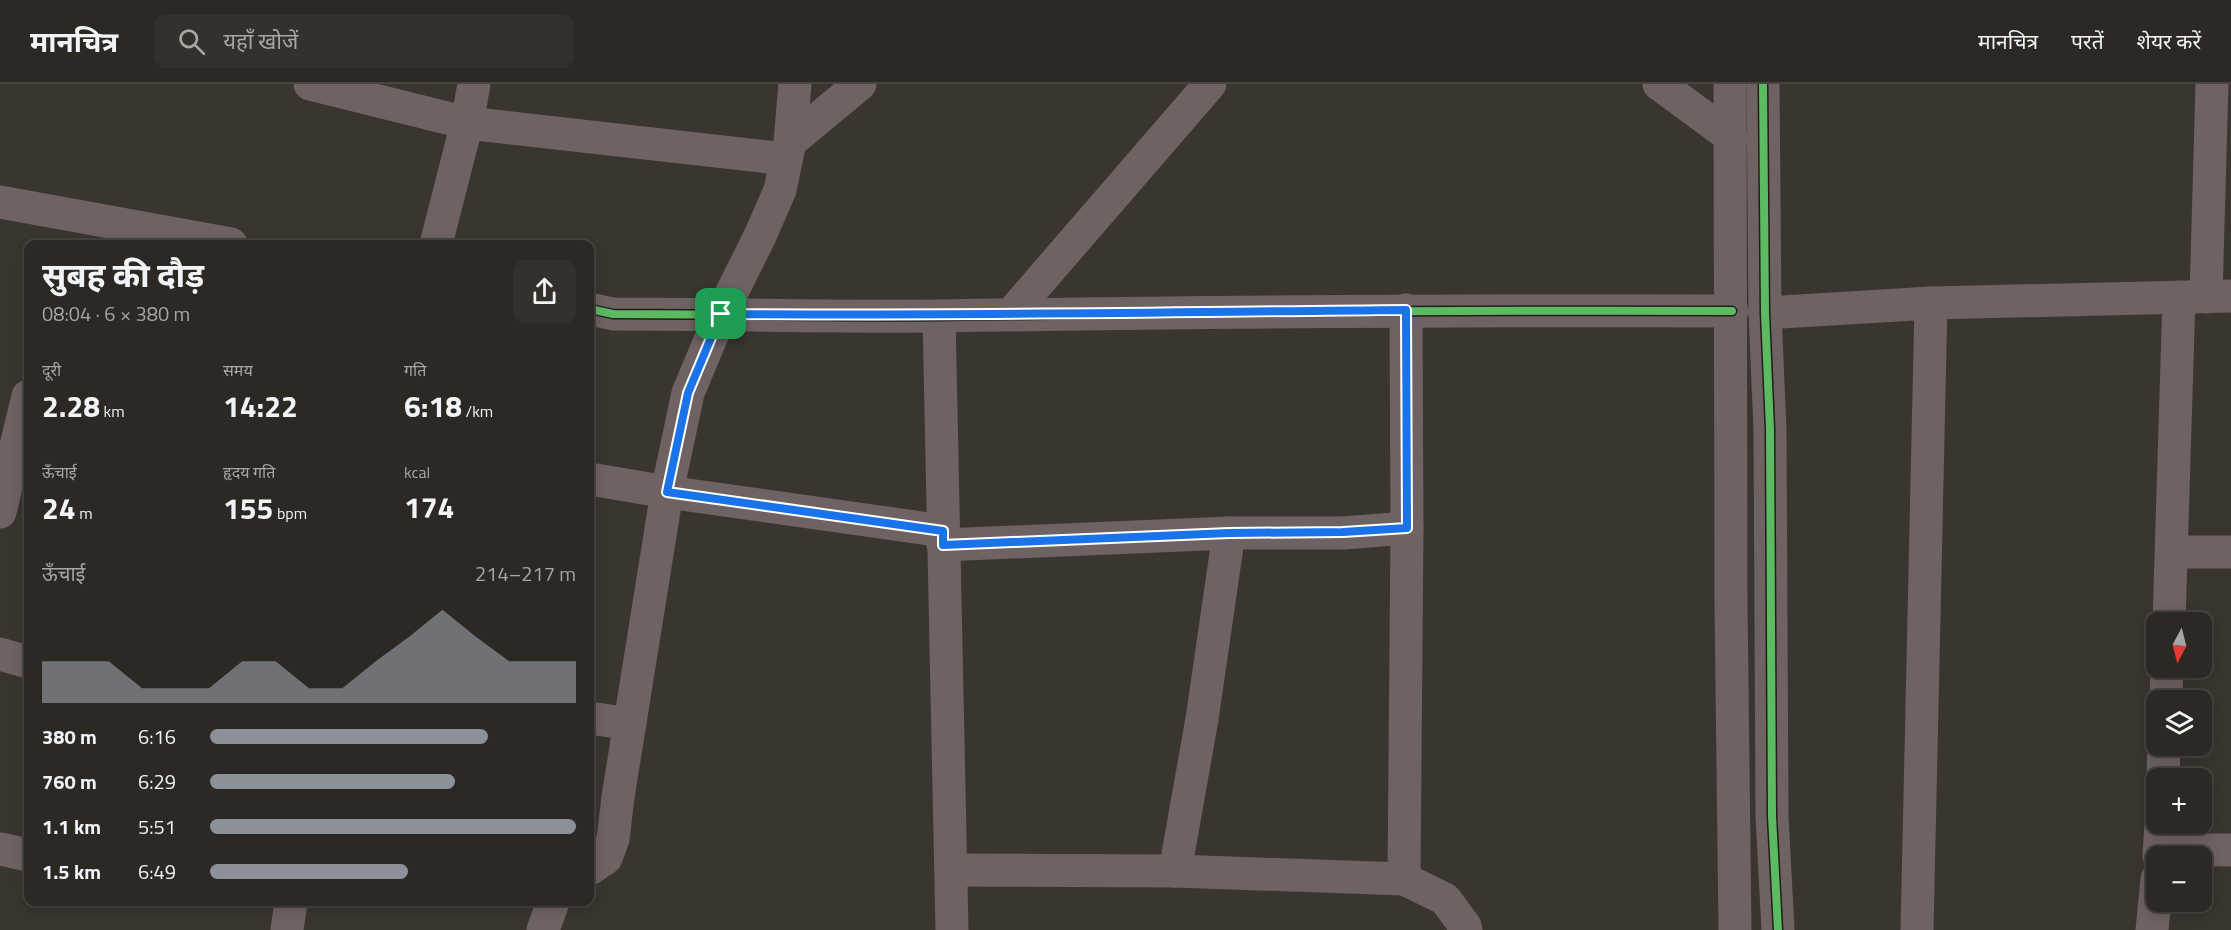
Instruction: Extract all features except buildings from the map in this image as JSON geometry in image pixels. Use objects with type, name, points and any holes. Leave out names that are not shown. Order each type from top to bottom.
[{"type":"street","points":[[437,240],[474,84]]},
{"type":"street","points":[[594,866],[606,858],[613,839],[667,492],[688,393],[721,314],[780,190],[788,151],[795,84]]},
{"type":"street","points":[[325,86],[466,123],[788,151],[860,84]]},
{"type":"street","points":[[1012,313],[1210,84]]},
{"type":"street","points":[[1659,84],[1731,137]]},
{"type":"street","points":[[1730,84],[1731,603],[1735,930]]},
{"type":"street","points":[[1763,84],[1765,313],[1770,429],[1772,816],[1778,930]]},
{"type":"street","points":[[2169,612],[2172,552],[2205,297],[2212,84]]},
{"type":"street","points":[[0,202],[73,231],[182,240]]},
{"type":"street","points":[[1765,313],[1932,303],[2205,297]]},
{"type":"street","points":[[1917,930],[1932,303]]},
{"type":"street","points":[[594,310],[613,314],[939,316],[1012,313],[1406,310],[1732,311]]},
{"type":"street","points":[[1404,879],[1406,310]]},
{"type":"street","points":[[939,316],[952,930]]},
{"type":"street","points":[[0,512],[24,413]]},
{"type":"street","points":[[594,480],[943,538],[1343,532],[1407,528]]},
{"type":"street","points":[[1175,872],[1202,719],[1229,533]]},
{"type":"street","points":[[2172,552],[2231,552]]},
{"type":"street","points":[[0,654],[24,661]]},
{"type":"street","points":[[594,719],[630,724]]},
{"type":"street","points":[[0,849],[24,854]]},
{"type":"street","points":[[2212,851],[2231,850]]},
{"type":"street","points":[[951,870],[1175,872],[1404,879],[1445,899],[1466,930]]},
{"type":"street","points":[[543,930],[552,906]]},
{"type":"street","points":[[2152,930],[2154,912]]},
{"type":"cycle path","points":[[1763,84],[1765,313],[1770,429],[1772,816],[1778,930]]},
{"type":"cycle path","points":[[594,310],[613,314],[898,316],[1732,311]]},
{"type":"route","points":[[1406,310],[1407,528],[943,545],[943,531],[667,492],[688,393],[721,314],[939,316],[1012,313],[1406,310]]}]
